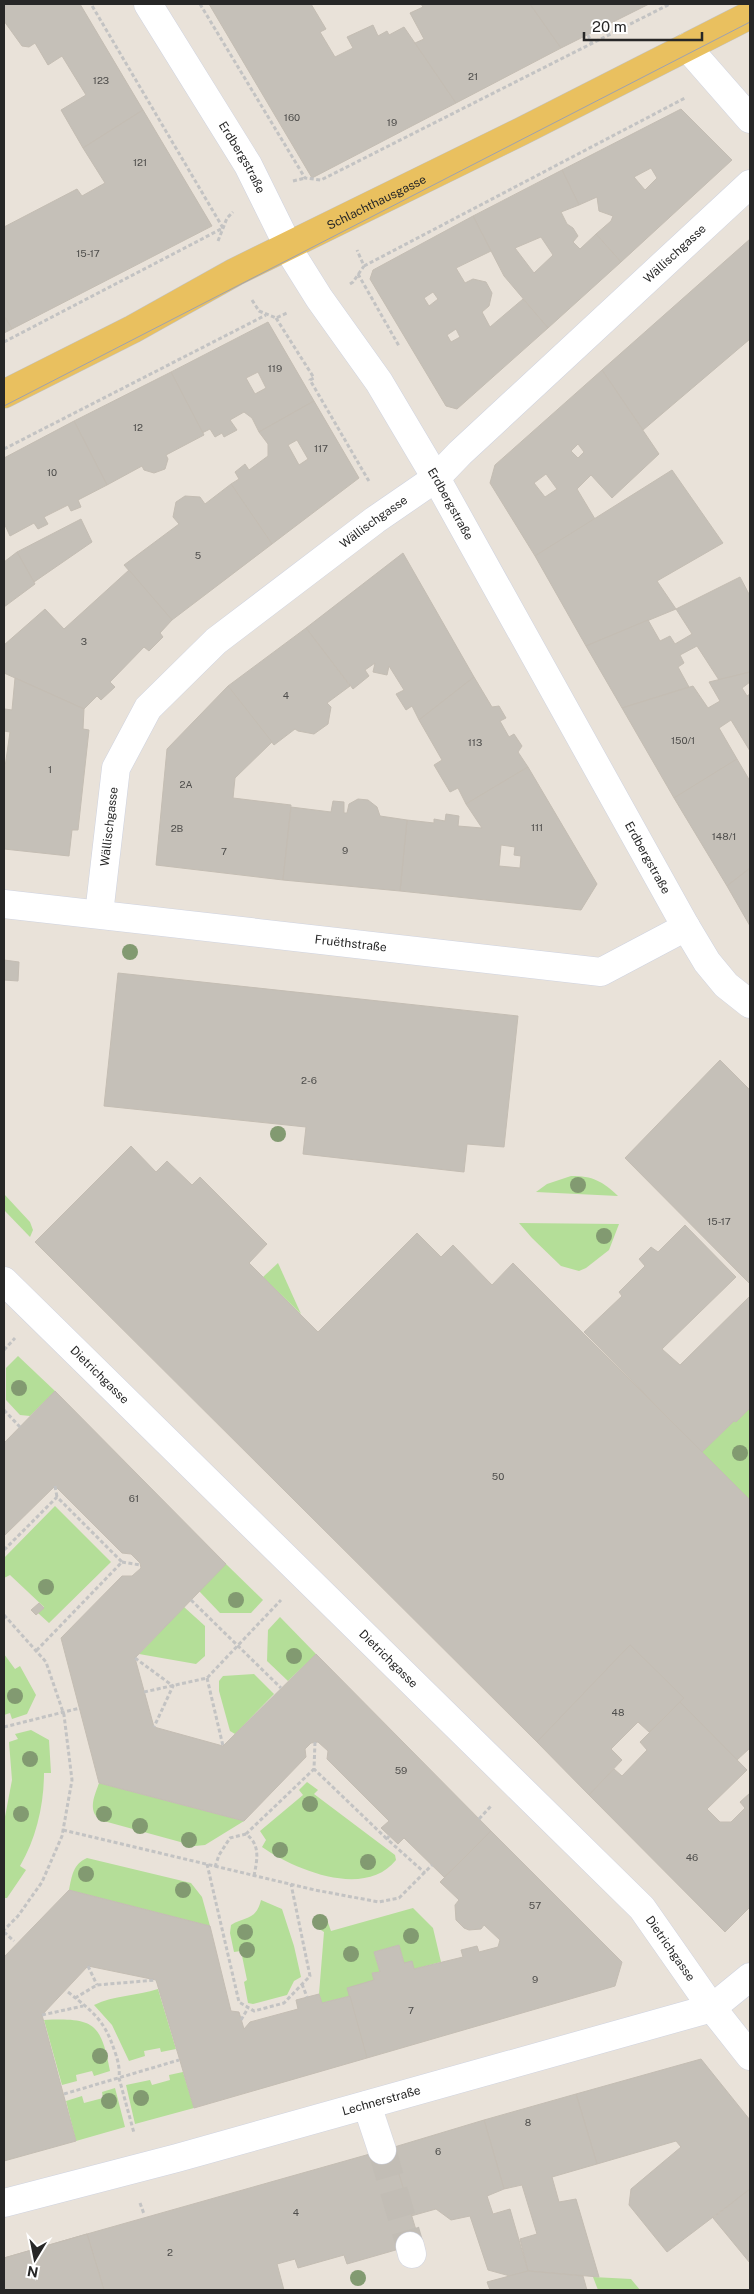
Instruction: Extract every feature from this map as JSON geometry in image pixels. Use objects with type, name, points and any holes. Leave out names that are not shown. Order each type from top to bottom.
[{"type":"main road","name":"Schlachthausgasse","points":[[4,394],[133,329],[204,289],[288,246],[750,15]]},
{"type":"street","name":"Erdbergstraße","points":[[148,4],[248,166],[288,246],[319,298],[379,382],[436,478],[707,962],[726,985],[750,1004]]},
{"type":"street","points":[[687,48],[750,120]]},
{"type":"street","name":"Wällischgasse","points":[[98,914],[116,768],[148,708],[216,641],[386,512],[436,478],[460,453],[750,184]]},
{"type":"street","name":"Fruëthstraße","points":[[4,904],[601,972],[686,927]]},
{"type":"street","name":"Dietrichgasse","points":[[4,1281],[642,1908],[712,2008],[750,2056]]},
{"type":"street","name":"Lechnerstraße","points":[[4,2202],[143,2167],[712,2008],[750,1977]]},
{"type":"street","points":[[367,2105],[382,2150]]},
{"type":"path","points":[[4,342],[223,228],[91,4]]},
{"type":"path","points":[[200,4],[305,178],[321,180],[670,4]]},
{"type":"path","points":[[588,35],[592,44]]},
{"type":"path","points":[[364,266],[686,97]]},
{"type":"path","points":[[4,449],[266,314]]},
{"type":"path","points":[[276,318],[314,378],[310,380],[386,512]]},
{"type":"path","points":[[4,1410],[20,1427]]},
{"type":"path","points":[[4,1550],[56,1497],[56,1486]]},
{"type":"path","points":[[56,1497],[122,1562],[140,1565]]},
{"type":"path","points":[[36,1651],[122,1562]]},
{"type":"path","points":[[144,1692],[207,1678],[304,1576]]},
{"type":"path","points":[[191,1600],[281,1688]]},
{"type":"path","points":[[4,1615],[46,1662],[62,1711],[72,1780],[63,1830],[42,1882],[18,1916],[4,1931],[14,1941]]},
{"type":"path","points":[[135,1658],[173,1686]]},
{"type":"path","points":[[207,1678],[224,1746]]},
{"type":"path","points":[[154,1727],[173,1686]]},
{"type":"path","points":[[4,1728],[62,1711],[80,1708]]},
{"type":"path","points":[[216,1866],[219,1854],[230,1838],[246,1834],[314,1769],[315,1742]]},
{"type":"path","points":[[314,1769],[425,1873]]},
{"type":"path","points":[[63,1830],[254,1876],[379,1902],[399,1898],[432,1866]]},
{"type":"path","points":[[246,1834],[252,1838],[258,1855],[254,1876]]},
{"type":"path","points":[[206,1864],[239,2002],[254,2011],[284,2003],[310,1976],[291,1884]]},
{"type":"path","points":[[88,1966],[97,1985]]},
{"type":"path","points":[[75,1998],[97,1985],[156,1980]]},
{"type":"path","points":[[302,1984],[307,1997]]},
{"type":"path","points":[[68,1992],[95,2014],[109,2034],[120,2069],[119,2078],[143,2167]]},
{"type":"path","points":[[42,2015],[84,2006]]},
{"type":"path","points":[[241,2020],[248,2008]]},
{"type":"path","points":[[64,2094],[179,2060]]},
{"type":"path","points":[[140,2200],[144,2214]]},
{"type":"green space","points":[[571,1176],[597,1180],[618,1196],[536,1192],[547,1184]]},
{"type":"green space","points":[[4,1194],[30,1222],[33,1230],[30,1237],[4,1210]]},
{"type":"green space","points":[[519,1223],[619,1224],[609,1250],[586,1268],[579,1271],[561,1266]]},
{"type":"green space","points":[[278,1263],[301,1314],[263,1277]]},
{"type":"green space","points":[[18,1356],[55,1391],[30,1416],[20,1415],[6,1400],[6,1368]]},
{"type":"green space","points":[[750,1408],[750,1500],[702,1452]]},
{"type":"green space","points":[[55,1506],[111,1562],[49,1623],[38,1613],[44,1607],[10,1575],[4,1578],[4,1558]]},
{"type":"green space","points":[[226,1564],[263,1600],[251,1613],[220,1613],[199,1591]]},
{"type":"green space","points":[[184,1607],[205,1626],[205,1656],[196,1664],[139,1654]]},
{"type":"green space","points":[[280,1617],[316,1654],[288,1681],[267,1661],[268,1630]]},
{"type":"green space","points":[[4,1654],[15,1669],[20,1666],[36,1695],[27,1714],[12,1719],[10,1713],[4,1715]]},
{"type":"green space","points":[[254,1674],[274,1694],[235,1734],[230,1731],[219,1691],[219,1681],[223,1676]]},
{"type":"green space","points":[[31,1730],[49,1740],[51,1773],[44,1773],[41,1809],[35,1833],[20,1866],[26,1870],[7,1898],[4,1898],[4,1822],[12,1780],[9,1742],[18,1739],[15,1734]]},
{"type":"green space","points":[[307,1782],[318,1790],[314,1794],[395,1855],[396,1860],[383,1872],[367,1878],[349,1879],[311,1872],[276,1856],[262,1847],[266,1840],[260,1831],[303,1795],[299,1790]]},
{"type":"green space","points":[[99,1783],[244,1821],[205,1845],[195,1846],[100,1820],[96,1816],[93,1807]]},
{"type":"green space","points":[[87,1858],[191,1883],[202,1897],[210,1926],[69,1890],[76,1867]]},
{"type":"green space","points":[[261,1900],[282,1909],[294,1946],[301,1977],[294,1981],[287,1995],[253,2004],[248,2003],[244,1982],[247,1980],[241,1951],[234,1952],[230,1933],[231,1925],[253,1915],[259,1907]]},
{"type":"green space","points":[[413,1908],[433,1928],[441,1962],[414,1969],[404,1963],[399,1945],[374,1952],[380,1972],[372,1973],[374,1980],[350,1996],[322,2003],[319,1994],[324,1932],[316,1927],[318,1919],[326,1917],[331,1931]]},
{"type":"green space","points":[[158,1989],[176,2049],[161,2052],[160,2048],[144,2051],[145,2056],[129,2061],[112,2025],[94,2005],[109,1999]]},
{"type":"green space","points":[[44,2020],[74,2020],[92,2026],[103,2042],[110,2071],[94,2076],[92,2071],[76,2075],[77,2081],[62,2085]]},
{"type":"green space","points":[[183,2072],[194,2108],[135,2124],[126,2085],[150,2080],[152,2085],[170,2080],[169,2075]]},
{"type":"green space","points":[[115,2088],[125,2127],[76,2141],[66,2101],[82,2096],[84,2103],[103,2098],[102,2092]]},
{"type":"green space","points":[[593,2277],[631,2279],[640,2290],[598,2290]]},
{"type":"building","points":[[4,4],[80,4],[143,110],[83,148],[61,110],[86,95],[62,56],[48,65],[35,43],[29,47],[22,46],[4,21]]},
{"type":"building","points":[[209,4],[311,4],[326,29],[320,32],[335,57],[353,48],[347,37],[373,25],[378,36],[387,31],[389,35],[404,27],[456,103],[312,178]]},
{"type":"building","points":[[421,4],[530,4],[561,48],[456,103],[415,43],[424,39],[410,13],[423,7]]},
{"type":"building","points":[[530,4],[649,4],[561,48]]},
{"type":"building","points":[[681,109],[732,160],[621,262],[596,234],[611,221],[613,216],[599,211],[597,197],[579,205],[562,170]],"holes":[[[651,168],[657,178],[645,190],[634,177]]]},
{"type":"building","points":[[143,110],[212,226],[12,329],[4,316],[4,227],[77,189],[82,196],[105,183],[83,148]]},
{"type":"building","points":[[562,170],[579,205],[561,212],[567,224],[573,228],[578,236],[573,242],[580,249],[596,234],[621,262],[548,328],[504,276],[473,216]],"holes":[[[541,237],[553,255],[534,273],[515,248]]]},
{"type":"building","points":[[473,216],[491,251],[456,268],[465,283],[473,279],[486,282],[492,293],[489,306],[482,312],[490,327],[523,299],[548,328],[457,409],[446,406],[370,279],[373,270]],"holes":[[[433,292],[438,299],[429,306],[424,298]],[[456,329],[460,337],[451,342],[447,335]]]},
{"type":"building","points":[[750,239],[750,339],[643,430],[602,370]]},
{"type":"building","points":[[4,316],[12,329],[4,333]]},
{"type":"building","points":[[268,322],[314,401],[259,432],[252,418],[244,412],[230,420],[237,430],[224,437],[222,433],[215,437],[210,429],[202,433],[171,372]],"holes":[[[258,372],[266,388],[255,394],[246,378]]]},
{"type":"building","points":[[602,370],[659,454],[612,498],[591,475],[577,489],[595,519],[535,556],[490,483],[495,465]],"holes":[[[578,444],[584,452],[578,458],[571,451]],[[546,474],[557,489],[545,497],[534,483]]]},
{"type":"building","points":[[171,372],[204,435],[166,455],[168,459],[165,469],[154,473],[144,470],[142,466],[107,485],[74,421]]},
{"type":"building","points":[[314,401],[359,478],[272,544],[231,484],[239,479],[235,472],[245,464],[249,470],[268,456],[268,444],[259,432]],"holes":[[[297,440],[308,459],[299,465],[288,445]]]},
{"type":"building","points":[[74,421],[107,485],[78,500],[81,507],[71,511],[68,505],[44,517],[48,524],[38,529],[34,523],[10,536],[4,523],[4,458]]},
{"type":"building","points":[[672,470],[723,543],[657,581],[676,609],[586,646],[535,556]]},
{"type":"building","points":[[231,484],[272,544],[172,620],[124,565],[179,524],[173,517],[176,502],[185,496],[200,497],[205,504]]},
{"type":"building","points":[[81,519],[92,542],[34,582],[17,552]]},
{"type":"building","points":[[17,552],[35,584],[4,607],[4,562]]},
{"type":"building","points":[[403,553],[474,677],[419,720],[412,706],[406,710],[396,694],[404,690],[389,666],[387,675],[373,672],[375,663],[365,670],[369,676],[353,689],[306,628]]},
{"type":"building","points":[[129,570],[172,620],[160,633],[163,637],[149,651],[144,647],[110,682],[115,687],[101,700],[97,696],[84,709],[4,673],[4,645],[45,609],[64,629]]},
{"type":"building","points":[[740,577],[750,596],[750,672],[719,680],[697,646],[680,655],[684,663],[678,667],[689,687],[622,708],[586,646],[648,620],[660,641],[670,636],[675,644],[692,634],[676,609]]},
{"type":"building","points":[[306,628],[350,686],[327,703],[331,707],[328,724],[314,734],[295,729],[274,745],[228,686]]},
{"type":"building","points":[[750,672],[750,682],[742,688],[747,696],[750,694],[750,751],[731,720],[719,728],[737,759],[674,798],[622,708],[693,686],[708,708],[720,701],[709,682]]},
{"type":"building","points":[[474,677],[492,707],[499,706],[506,718],[500,721],[509,737],[514,734],[522,746],[518,752],[528,767],[466,804],[458,788],[450,792],[434,765],[442,760],[419,720]]},
{"type":"building","points":[[15,678],[84,709],[83,729],[89,730],[78,830],[72,830],[69,856],[4,849],[4,774],[10,732],[4,731],[4,718],[5,709],[12,710]]},
{"type":"building","points":[[228,686],[272,742],[235,778],[233,798],[291,805],[283,880],[156,865],[167,749]]},
{"type":"building","points":[[737,759],[750,781],[750,868],[727,886],[674,798]]},
{"type":"building","points":[[528,767],[597,884],[581,910],[400,891],[407,820],[434,823],[434,819],[445,821],[446,814],[459,816],[458,826],[482,828],[466,804]],"holes":[[[501,845],[515,847],[514,855],[521,856],[520,868],[499,866]]]},
{"type":"building","points":[[358,799],[368,800],[377,807],[380,816],[407,820],[400,891],[283,880],[291,807],[331,812],[333,801],[344,802],[344,813],[347,813],[349,804]]},
{"type":"building","points":[[750,868],[750,926],[727,886]]},
{"type":"building","points":[[4,960],[19,962],[18,981],[4,980]]},
{"type":"building","points":[[118,973],[518,1016],[504,1147],[467,1144],[464,1172],[303,1154],[306,1127],[104,1106]]},
{"type":"building","points":[[720,1060],[750,1090],[750,1284],[625,1158]]},
{"type":"building","points":[[131,1146],[156,1172],[167,1161],[192,1185],[200,1177],[267,1244],[249,1263],[318,1332],[417,1233],[441,1257],[453,1245],[492,1285],[513,1263],[750,1500],[750,1748],[737,1760],[680,1702],[684,1698],[630,1645],[537,1742],[35,1242]]},
{"type":"building","points":[[685,1225],[736,1277],[662,1349],[680,1365],[750,1296],[750,1408],[702,1452],[584,1332],[622,1296],[619,1292],[645,1266],[639,1259],[651,1247],[658,1252]]},
{"type":"building","points":[[55,1391],[226,1564],[135,1658],[154,1727],[223,1746],[316,1654],[491,1831],[444,1877],[404,1838],[398,1844],[381,1828],[389,1821],[327,1759],[328,1751],[318,1742],[311,1743],[305,1749],[306,1757],[244,1821],[99,1783],[61,1638],[122,1576],[132,1576],[141,1568],[140,1563],[131,1554],[122,1553],[55,1486],[4,1536],[4,1443]]},
{"type":"building","points":[[39,1603],[44,1608],[36,1615],[31,1610]]},
{"type":"building","points":[[630,1645],[684,1698],[649,1732],[638,1722],[611,1749],[622,1760],[589,1795],[537,1742]]},
{"type":"building","points":[[680,1702],[747,1770],[707,1809],[720,1822],[731,1822],[745,1808],[740,1802],[750,1793],[750,1907],[725,1932],[589,1795],[614,1769],[622,1776],[647,1750],[640,1742]]},
{"type":"building","points":[[491,1831],[622,1962],[615,1986],[367,2058],[347,1988],[374,1980],[372,1973],[380,1972],[374,1952],[399,1945],[404,1963],[412,1961],[414,1969],[463,1957],[461,1950],[477,1946],[479,1952],[498,1947],[500,1940],[484,1925],[481,1929],[469,1930],[456,1920],[455,1905],[459,1900],[440,1882]]},
{"type":"building","points":[[69,1890],[210,1926],[231,2011],[239,2012],[244,2029],[250,2022],[298,2009],[296,2000],[319,1994],[322,2003],[350,1996],[367,2058],[194,2108],[156,1980],[88,1966],[42,2015],[76,2141],[4,2161],[4,1957]]},
{"type":"building","points":[[701,2059],[750,2120],[750,2189],[667,2252],[629,2205],[631,2189],[681,2147],[676,2141],[597,2164],[576,2094]]},
{"type":"building","points":[[576,2094],[597,2164],[552,2177],[559,2202],[576,2199],[599,2277],[528,2271],[520,2239],[537,2234],[522,2185],[504,2189],[484,2120]]},
{"type":"building","points":[[484,2120],[504,2189],[487,2196],[493,2214],[510,2209],[528,2271],[510,2276],[488,2270],[470,2216],[451,2220],[436,2209],[411,2216],[391,2148]]},
{"type":"building","points":[[391,2148],[420,2243],[347,2264],[344,2255],[298,2268],[295,2259],[277,2264],[284,2290],[104,2290],[87,2234]]},
{"type":"building","points":[[750,2189],[750,2263],[713,2218]]},
{"type":"building","points":[[87,2234],[104,2290],[4,2290],[4,2258]]},
{"type":"building","points":[[87,2234],[104,2290],[4,2290],[4,2258]]},
{"type":"building","points":[[528,2271],[583,2276],[587,2290],[490,2290],[487,2282]]},
{"type":"tunnel","points":[[382,2150],[410,2246]]},
{"type":"tram line","points":[[4,406],[750,22]]}]
